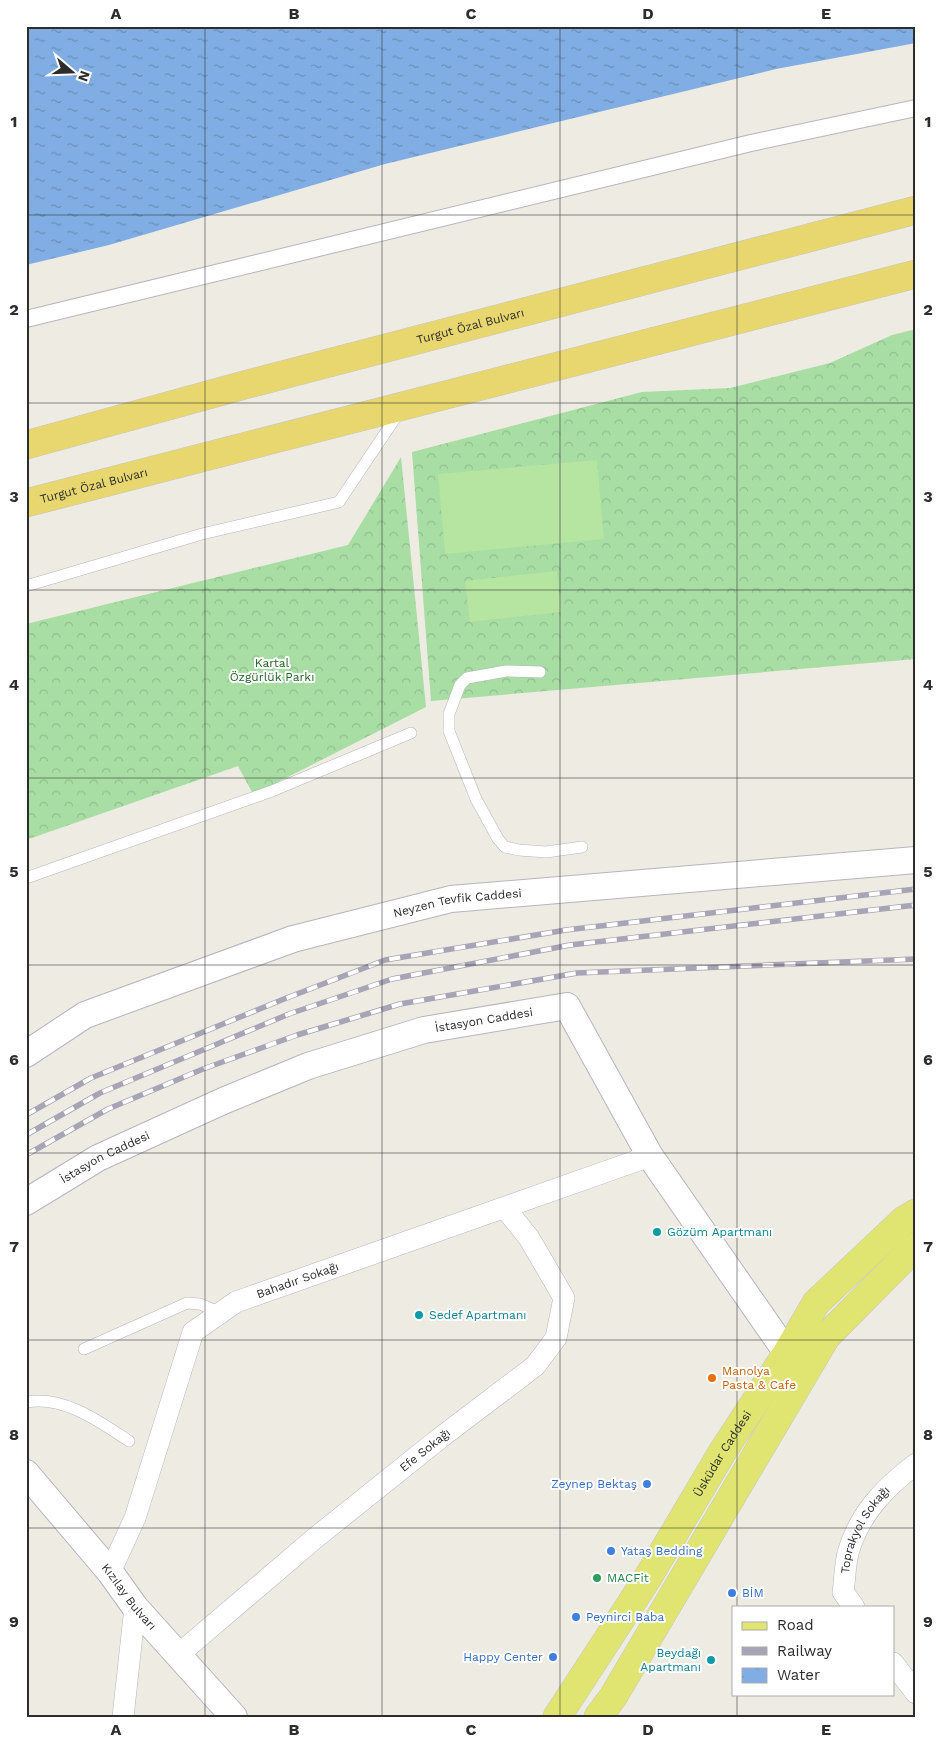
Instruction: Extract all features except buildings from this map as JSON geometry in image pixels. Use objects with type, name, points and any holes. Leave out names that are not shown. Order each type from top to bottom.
[{"type":"highway","name":"Turgut Özal Bulvarı","points":[[26,445],[248,384],[916,210]]},
{"type":"highway","name":"Turgut Özal Bulvarı","points":[[26,503],[916,274]]},
{"type":"main road","name":"Üsküdar Caddesi","points":[[557,1717],[642,1588],[723,1451],[787,1352],[816,1303],[904,1220],[916,1213]]},
{"type":"main road","points":[[598,1717],[613,1697],[826,1337],[916,1246]]},
{"type":"street","points":[[26,319],[741,145],[916,108]]},
{"type":"street","name":"Neyzen Tevfik Caddesi","points":[[26,1054],[85,1015],[293,939],[451,899],[916,860]]},
{"type":"street","name":"İstasyon Caddesi","points":[[26,1202],[98,1158],[224,1101],[308,1066],[424,1030],[567,1006],[650,1156],[787,1352]]},
{"type":"street","name":"Bahadır Sokağı","points":[[110,1572],[135,1518],[193,1332],[236,1302],[650,1156]]},
{"type":"street","name":"Efe Sokağı","points":[[178,1655],[321,1533],[440,1438],[535,1366],[556,1338],[564,1298],[528,1238],[505,1208]]},
{"type":"street","name":"Toprakyol Sokağı","points":[[853,1606],[843,1592],[848,1553],[864,1515],[890,1484],[916,1464]]},
{"type":"street","name":"Kızılay Bulvarı","points":[[26,1473],[110,1572],[134,1607],[234,1717]]},
{"type":"street","points":[[123,1717],[134,1607]]},
{"type":"street","points":[[894,1664],[916,1693]]},
{"type":"lane","points":[[26,586],[202,534],[339,502],[405,404]]},
{"type":"lane","points":[[540,672],[506,671],[467,678],[460,685],[449,714],[449,731],[476,799],[498,839],[506,847],[546,852],[582,847]]},
{"type":"lane","points":[[26,878],[272,791],[410,733]]},
{"type":"lane","points":[[84,1349],[187,1303],[200,1304],[222,1313]]},
{"type":"lane","points":[[26,1402],[53,1401],[62,1404],[104,1424],[129,1441]]},
{"type":"green space","points":[[916,329],[916,659],[431,701],[412,452],[642,392],[730,388],[830,363],[892,335]]},
{"type":"green space","name":"Kartal Özgürlük Parkı","points":[[401,457],[426,707],[268,787],[252,792],[238,766],[26,840],[26,624],[348,545]]},
{"type":"green space","points":[[597,460],[604,539],[445,554],[438,474]]},
{"type":"green space","points":[[557,571],[561,612],[470,622],[465,581]]},
{"type":"water","points":[[26,26],[916,26],[916,43],[776,69],[385,164],[109,245],[26,265]]},
{"type":"railway","points":[[26,1115],[91,1078],[385,960],[566,930],[916,889]]},
{"type":"railway","points":[[26,1135],[100,1093],[289,1014],[392,979],[570,945],[916,905]]},
{"type":"railway","points":[[26,1155],[108,1109],[203,1069],[297,1035],[400,1004],[577,973],[916,959]]},
{"type":"place","name":"Gözüm Apartmanı","points":[[657,1232]]},
{"type":"place","name":"Sedef Apartmanı","points":[[419,1315]]},
{"type":"place","name":"Manolya Pasta & Cafe","points":[[712,1378]]},
{"type":"place","name":"Zeynep Bektaş","points":[[647,1484]]},
{"type":"place","name":"Yataş Bedding","points":[[611,1551]]},
{"type":"place","name":"MACFit","points":[[597,1578]]},
{"type":"place","name":"BİM","points":[[732,1593]]},
{"type":"place","name":"Peynirci Baba","points":[[576,1617]]},
{"type":"place","name":"Happy Center","points":[[553,1657]]},
{"type":"place","name":"Beydağı Apartmanı","points":[[711,1660]]}]
